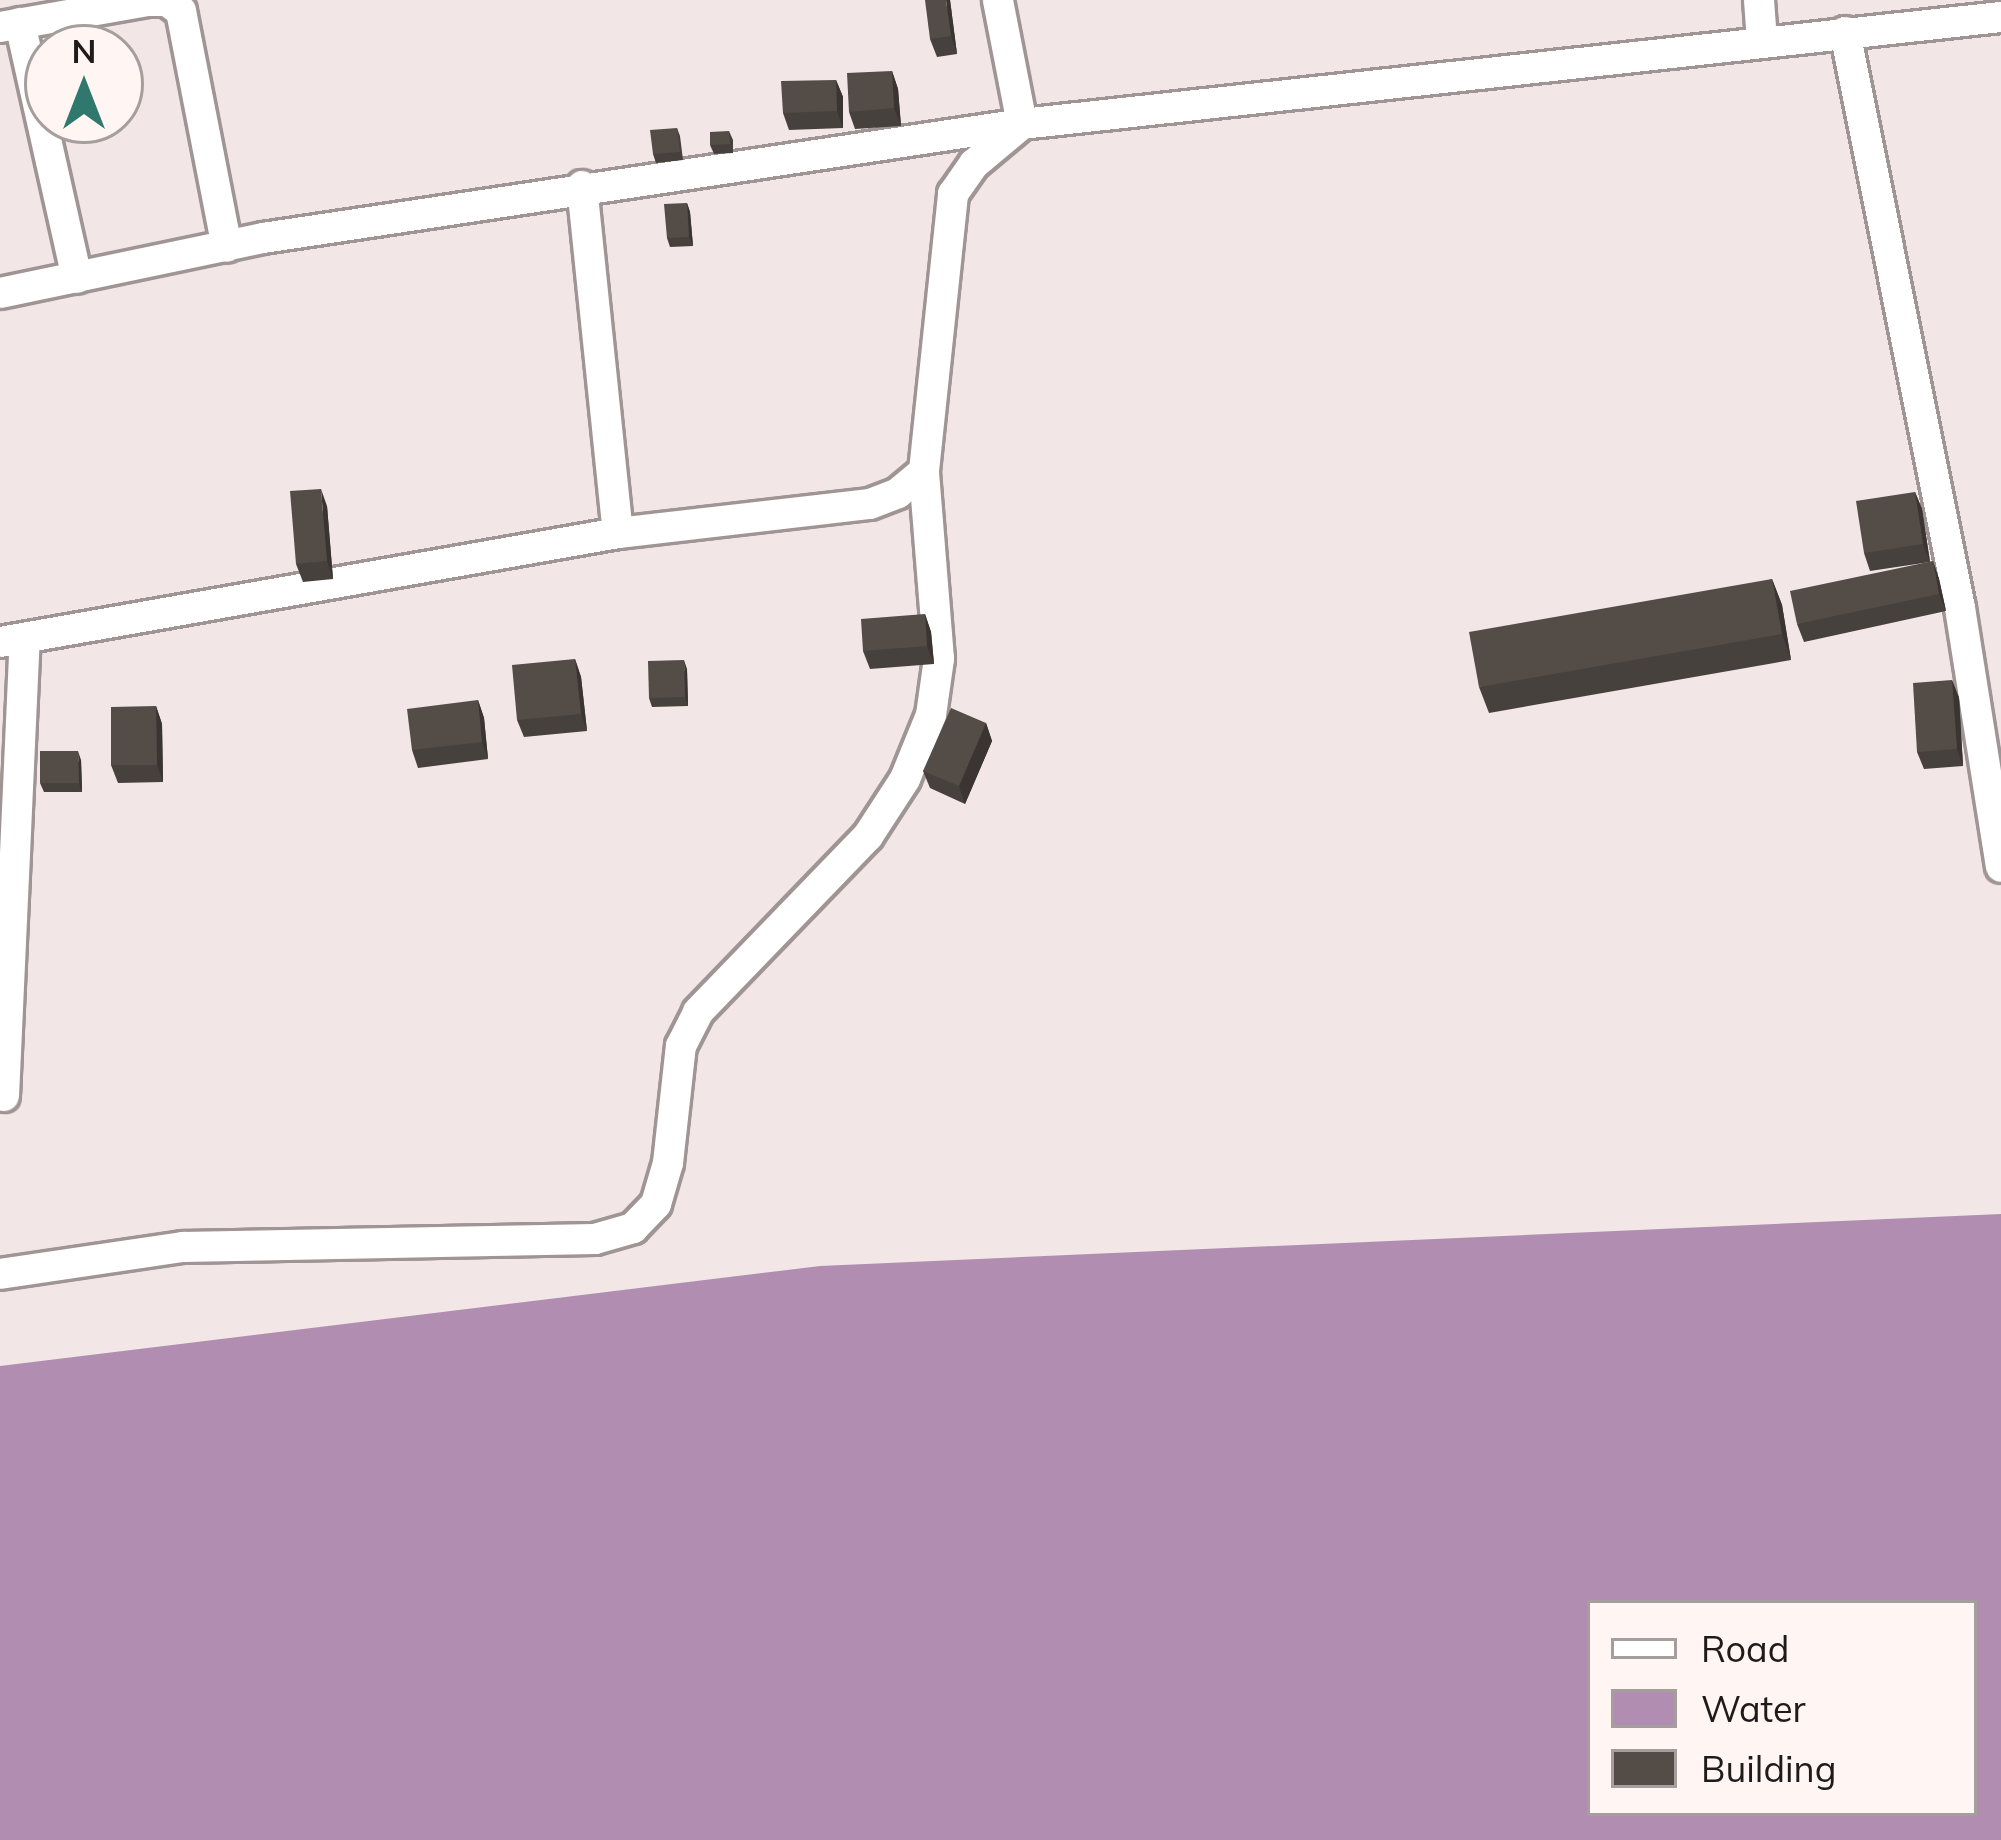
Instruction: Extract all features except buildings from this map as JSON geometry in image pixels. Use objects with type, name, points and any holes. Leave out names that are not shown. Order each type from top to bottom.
[{"type":"street","points":[[998,0],[1022,124]]},
{"type":"street","points":[[1759,0],[1762,41]]},
{"type":"street","points":[[77,278],[10,25],[148,2],[181,11],[227,247]]},
{"type":"street","points":[[0,293],[227,247],[582,186],[1022,124],[2001,16]]},
{"type":"street","points":[[1845,32],[1960,608],[2001,867]]},
{"type":"street","points":[[0,1274],[183,1247],[595,1239],[633,1228],[656,1204],[668,1163],[681,1046],[698,1012],[868,836],[905,778],[931,715],[940,659],[923,471],[952,194],[974,164],[1022,124]]},
{"type":"street","points":[[582,186],[618,533]]},
{"type":"street","points":[[4,1096],[12,640],[618,533],[870,504],[923,471]]},
{"type":"water","points":[[2001,1214],[2001,1840],[0,1840],[0,1366],[820,1266]]}]
